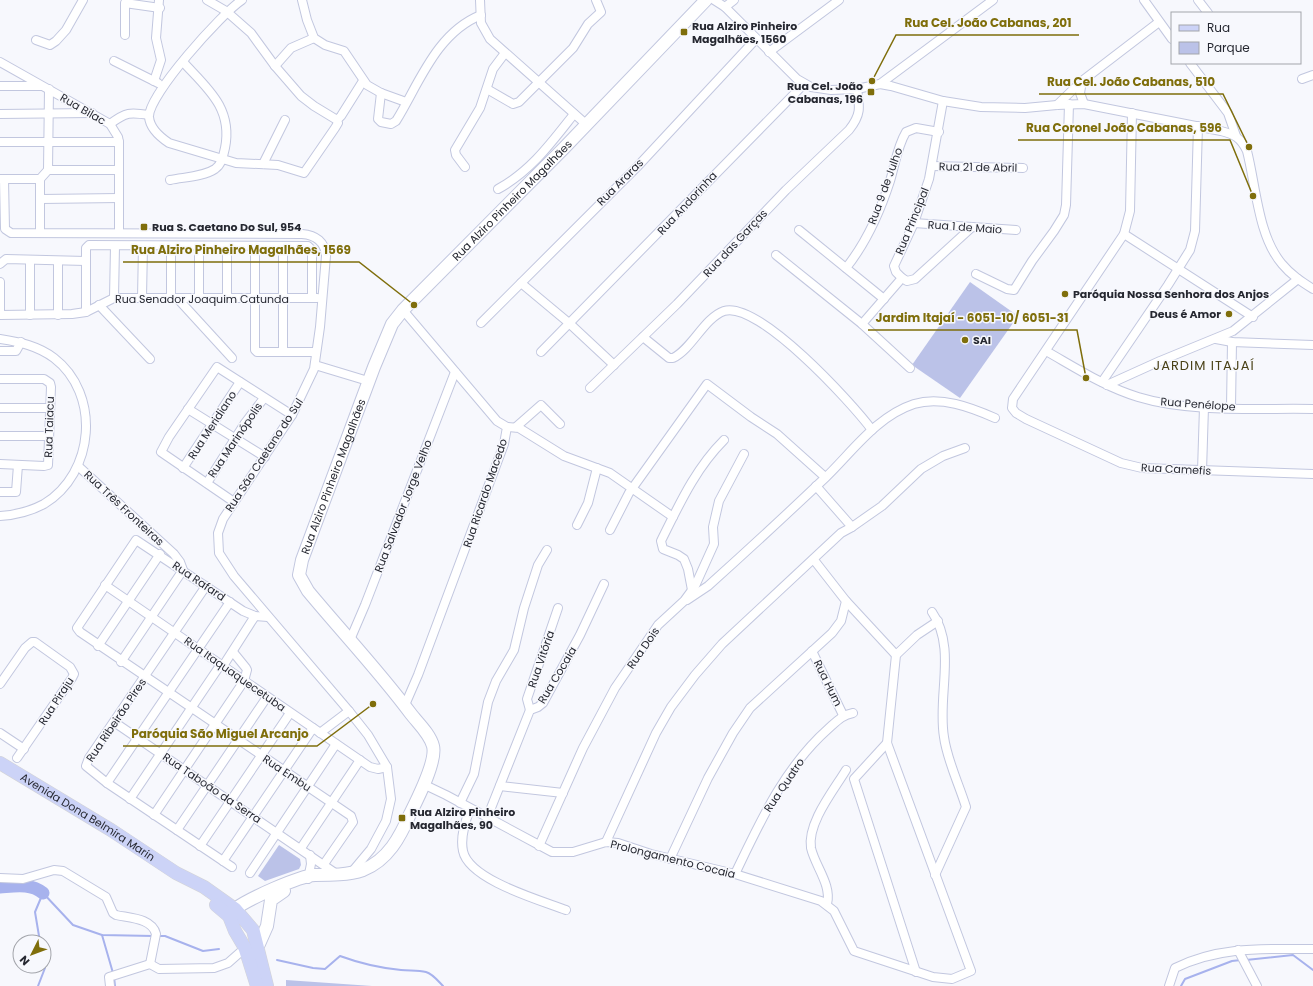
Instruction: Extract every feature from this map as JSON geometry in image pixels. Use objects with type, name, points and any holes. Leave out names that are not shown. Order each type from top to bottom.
[{"type":"main road","name":"Avenida Dona Belmira Marin","points":[[0,763],[111,830],[176,873],[204,887],[253,930],[257,986]]},
{"type":"main road","name":"Avenida Dona Belmira Marin","points":[[232,912],[235,931],[253,946]]},
{"type":"main road","points":[[253,946],[266,981]]},
{"type":"street","points":[[36,40],[50,44],[56,41],[66,30],[83,0]]},
{"type":"street","points":[[207,0],[226,12],[251,33],[275,66],[301,96],[337,120]]},
{"type":"street","points":[[242,0],[226,12],[164,85],[149,115],[151,124],[162,138],[169,143],[222,160],[236,163],[278,165],[304,173],[336,128],[338,123],[337,120],[341,116],[362,81]]},
{"type":"street","points":[[302,0],[307,20],[314,38],[325,45],[346,53],[357,68],[362,81],[381,93],[406,102]]},
{"type":"street","points":[[480,0],[481,23],[486,32],[505,52],[587,125]]},
{"type":"street","points":[[487,89],[509,102],[516,104],[573,48],[588,24],[601,12],[596,0]]},
{"type":"street","name":"Rua Alziro Pinheiro Magalhães","points":[[253,946],[268,919],[271,900],[274,896],[312,878],[351,873],[375,864],[390,850],[405,827],[433,759],[433,746],[405,705],[308,591],[301,580],[299,570],[368,381],[390,328],[403,310],[587,125],[706,0]]},
{"type":"street","points":[[714,0],[725,7],[769,52],[804,84],[819,89],[831,90],[857,89],[880,84],[993,0]]},
{"type":"street","points":[[725,7],[734,0]]},
{"type":"street","points":[[769,52],[839,0]]},
{"type":"street","points":[[1144,0],[1171,38]]},
{"type":"street","points":[[1198,0],[1207,12]]},
{"type":"street","points":[[125,35],[125,3],[159,4],[156,38],[162,60],[154,81]]},
{"type":"street","points":[[381,93],[378,118],[381,122],[388,124],[394,123],[422,72],[436,51],[464,26],[480,15]]},
{"type":"street","points":[[1057,105],[1082,81],[1159,22]]},
{"type":"street","points":[[275,66],[291,48],[314,38]]},
{"type":"street","name":"Rua Araras","points":[[481,323],[637,166],[756,39]]},
{"type":"street","points":[[466,167],[456,155],[455,150],[480,108],[493,69],[505,52]]},
{"type":"street","points":[[114,61],[164,85]]},
{"type":"street","name":"Rua Bilac","points":[[0,62],[110,124],[118,137],[119,142],[119,233]]},
{"type":"street","points":[[170,180],[208,172],[215,169],[222,160],[226,140],[225,117],[220,104],[182,62]]},
{"type":"street","points":[[1191,64],[1228,113],[1236,136]]},
{"type":"street","points":[[1302,79],[1313,75]]},
{"type":"street","points":[[1082,81],[1080,93],[1084,104]]},
{"type":"street","name":"Rua Andorinha","points":[[541,352],[804,84]]},
{"type":"street","points":[[880,84],[943,101],[997,108],[1025,108],[1084,104],[1198,126],[1236,136],[1241,140],[1247,151],[1269,245],[1282,265],[1298,279],[1313,289]]},
{"type":"street","points":[[0,86],[45,88],[49,114],[48,170],[40,179],[40,233]]},
{"type":"street","name":"Rua das Garças","points":[[590,388],[643,338],[786,190],[849,130],[856,122],[859,113],[857,89]]},
{"type":"street","name":"Rua Principal","points":[[902,278],[896,272],[894,266],[914,223],[932,166],[939,132],[943,101]]},
{"type":"street","points":[[976,274],[1007,289],[1014,290],[1032,261],[1060,223],[1066,205],[1069,104]]},
{"type":"street","points":[[110,124],[122,115],[130,112],[149,115]]},
{"type":"street","points":[[0,114],[92,113]]},
{"type":"street","points":[[1046,351],[1124,234],[1130,211],[1132,113]]},
{"type":"street","points":[[498,189],[536,161],[549,147],[574,114]]},
{"type":"street","points":[[263,164],[286,120]]},
{"type":"street","points":[[1104,384],[1190,250],[1195,231],[1198,126]]},
{"type":"street","name":"Rua 9 de Julho","points":[[846,268],[865,241],[880,208],[899,146],[906,132],[916,128],[939,132]]},
{"type":"street","points":[[0,142],[119,142]]},
{"type":"street","name":"Rua 21 de Abril","points":[[932,166],[1023,168]]},
{"type":"street","points":[[48,170],[119,170]]},
{"type":"street","points":[[2,209],[2,179],[40,179]]},
{"type":"street","points":[[41,198],[119,198]]},
{"type":"street","name":"Rua São Caetano do Sul","points":[[2,209],[5,229],[11,233],[308,234],[320,241],[326,250],[316,365],[308,385],[292,415],[223,519],[218,533],[219,553],[234,576],[349,711],[368,735],[387,767],[391,799],[386,821],[371,849],[351,873]]},
{"type":"street","name":"Rua 1 de Maio","points":[[914,223],[1016,230]]},
{"type":"street","points":[[862,324],[902,278],[907,281],[915,279],[972,227]]},
{"type":"street","points":[[799,230],[884,299]]},
{"type":"street","points":[[1124,234],[1253,317]]},
{"type":"street","points":[[0,282],[0,315],[86,312],[86,248],[89,245],[255,247],[308,246],[311,249],[312,298]]},
{"type":"street","points":[[114,298],[115,246]]},
{"type":"street","points":[[142,246],[142,298]]},
{"type":"street","points":[[171,246],[174,299],[232,358]]},
{"type":"street","points":[[199,246],[199,299]]},
{"type":"street","points":[[227,246],[227,299]]},
{"type":"street","points":[[283,246],[283,352]]},
{"type":"street","points":[[255,247],[255,350],[316,352]]},
{"type":"street","points":[[776,255],[862,324],[910,368]]},
{"type":"street","points":[[0,264],[6,259],[86,261]]},
{"type":"street","points":[[30,260],[30,315]]},
{"type":"street","points":[[58,261],[58,314]]},
{"type":"street","points":[[1104,384],[1233,331],[1253,317],[1298,279]]},
{"type":"street","points":[[521,283],[569,323],[614,365]]},
{"type":"street","name":"Rua Senador Joaquim Catunda","points":[[86,312],[99,304],[114,298],[322,299]]},
{"type":"street","points":[[99,304],[150,360]]},
{"type":"street","name":"Rua Ricardo Macedo","points":[[403,310],[497,421],[507,427],[504,444],[421,667],[405,705]]},
{"type":"street","points":[[643,338],[669,358],[673,358],[722,312],[733,310],[745,313],[786,341],[803,356],[835,386],[872,430]]},
{"type":"street","points":[[0,339],[22,342],[55,359],[72,378],[79,390],[84,403],[86,434],[78,466],[60,490],[43,504],[24,512],[0,516]]},
{"type":"street","points":[[1215,339],[1232,342],[1313,345]]},
{"type":"street","points":[[0,352],[16,351],[22,342]]},
{"type":"street","points":[[1231,407],[1232,342]]},
{"type":"street","name":"Rua Penélope","points":[[1046,351],[1104,384],[1138,397],[1166,403],[1204,407],[1313,409]]},
{"type":"street","name":"Rua Camefis","points":[[1046,351],[1012,403],[1012,408],[1016,413],[1026,419],[1121,463],[1142,468],[1313,474]]},
{"type":"street","points":[[316,365],[368,381]]},
{"type":"street","points":[[234,502],[160,452],[216,367],[292,415]]},
{"type":"street","name":"Rua Salvador Jorge Velho","points":[[350,640],[365,605],[454,372]]},
{"type":"street","name":"Rua Taiacu","points":[[0,380],[44,379],[50,383],[47,466],[0,464]]},
{"type":"street","name":"Rua Meridiano","points":[[183,468],[240,382]]},
{"type":"street","points":[[610,530],[632,488],[707,384],[751,417],[777,434],[825,477]]},
{"type":"street","name":"Rua Marinópolis","points":[[206,483],[264,398]]},
{"type":"street","points":[[684,601],[692,598],[708,586],[816,486],[872,430],[897,412],[913,404],[930,401],[963,405],[995,418]]},
{"type":"street","points":[[516,427],[541,405],[560,424]]},
{"type":"street","points":[[1202,471],[1204,407]]},
{"type":"street","points":[[0,408],[50,408]]},
{"type":"street","points":[[188,409],[211,425],[264,457]]},
{"type":"street","points":[[507,427],[516,427],[564,456],[597,468],[621,479],[673,517]]},
{"type":"street","points":[[0,436],[49,436]]},
{"type":"street","points":[[692,590],[688,569],[684,559],[661,547],[662,541],[694,478],[724,440]]},
{"type":"street","points":[[606,842],[612,826],[656,733],[672,707],[712,654],[814,560],[841,533],[882,506],[921,469],[943,456],[965,448]]},
{"type":"street","name":"Rua Dois","points":[[540,846],[594,726],[615,688],[657,627],[684,601],[692,590],[714,544],[713,526],[719,501],[744,454]]},
{"type":"street","points":[[0,492],[16,492],[18,465]]},
{"type":"street","name":"Rua Três Fronteiras","points":[[78,466],[174,554],[183,570]]},
{"type":"street","points":[[577,525],[588,503],[597,468]]},
{"type":"street","points":[[816,486],[852,527]]},
{"type":"street","name":"Rua Rafard","points":[[105,585],[133,542],[138,540],[243,612],[255,616],[268,617]]},
{"type":"street","points":[[460,803],[474,774],[488,702],[496,681],[514,650],[524,608],[538,565],[547,550]]},
{"type":"street","points":[[98,646],[160,554]]},
{"type":"street","points":[[814,560],[846,601],[896,655]]},
{"type":"street","points":[[121,662],[183,570]]},
{"type":"street","name":"Rua Cocaia","points":[[488,818],[530,710],[543,703],[580,635],[604,584]]},
{"type":"street","name":"Rua Itaquaquecetuba","points":[[105,585],[360,760],[375,769],[387,767]]},
{"type":"street","name":"Rua Embu","points":[[105,585],[77,625],[80,632],[121,662],[350,816],[353,822],[324,864]]},
{"type":"street","name":"Rua Ribeirão Pires","points":[[206,586],[86,764],[87,768],[107,783],[232,867]]},
{"type":"street","points":[[670,859],[687,818],[733,733],[756,702],[840,624],[846,601]]},
{"type":"street","points":[[107,783],[230,602]]},
{"type":"street","name":"Rua Vitória","points":[[530,710],[527,699],[558,608]]},
{"type":"street","points":[[932,612],[938,621],[944,648],[946,670],[942,703],[944,737],[966,807],[935,875]]},
{"type":"street","points":[[130,799],[222,665],[233,652],[255,616]]},
{"type":"street","points":[[846,770],[814,825],[811,846],[828,893],[827,904],[834,911],[854,951],[933,978],[952,979],[971,971],[887,743],[896,655],[917,635],[938,621]]},
{"type":"street","name":"Rua Piraju","points":[[0,684],[25,648],[32,642],[35,642],[72,669],[72,678],[18,758]]},
{"type":"street","name":"Rua Hum","points":[[812,651],[843,715]]},
{"type":"street","points":[[154,815],[244,681],[247,674],[246,668],[233,652]]},
{"type":"street","points":[[177,830],[206,785],[267,697]]},
{"type":"street","points":[[223,861],[284,771],[317,730],[349,711]]},
{"type":"street","points":[[200,846],[290,713]]},
{"type":"street","points":[[843,715],[853,713]]},
{"type":"street","name":"Rua Quatro","points":[[735,874],[763,817],[793,767],[814,741],[843,715]]},
{"type":"street","name":"Rua Taboão da Serra","points":[[114,722],[161,753],[183,770],[310,854],[338,875]]},
{"type":"street","points":[[0,733],[24,749]]},
{"type":"street","points":[[887,743],[854,779],[916,972]]},
{"type":"street","points":[[250,873],[336,744]]},
{"type":"street","points":[[300,848],[360,760]]},
{"type":"street","name":"Prolongamento Cocaia","points":[[423,784],[552,852],[573,852],[606,842],[625,844],[670,859],[735,874],[827,904]]},
{"type":"street","points":[[500,786],[563,793]]},
{"type":"street","points":[[470,809],[463,830],[462,844],[463,852],[469,864],[480,874],[566,910]]},
{"type":"street","points":[[232,912],[250,899],[312,878],[310,854]]},
{"type":"street","points":[[0,878],[23,879],[54,870],[62,871],[106,897],[113,913],[116,915],[142,920],[150,925],[156,934],[150,964]]},
{"type":"street","points":[[250,899],[262,907],[268,919]]},
{"type":"street","points":[[110,986],[109,977],[119,972],[150,964],[159,969],[214,968],[228,963],[253,946]]},
{"type":"street","points":[[1169,986],[1175,968],[1207,955],[1313,949]]},
{"type":"street","points":[[1240,953],[1257,986]]},
{"type":"green space","name":"SAI","points":[[970,282],[1018,316],[960,398],[912,365]]},
{"type":"green space","points":[[279,845],[300,859],[301,865],[299,869],[265,881],[258,876]]},
{"type":"green space","points":[[286,980],[372,986],[286,986]]},
{"type":"waterway","points":[[0,887],[28,886],[43,893]]},
{"type":"waterway","points":[[39,934],[35,912],[43,893],[73,925],[102,935],[153,936]]},
{"type":"waterway","points":[[102,935],[113,973]]},
{"type":"waterway","points":[[158,936],[165,936],[203,951],[219,949]]},
{"type":"waterway","points":[[1246,960],[1293,955],[1313,970]]},
{"type":"waterway","points":[[277,960],[313,968],[325,969],[340,956],[377,967],[426,972],[433,976],[443,986]]},
{"type":"waterway","points":[[1181,986],[1185,979],[1232,961],[1241,960]]},
{"type":"waterway","points":[[38,986],[43,974]]},
{"type":"waterway","points":[[114,977],[115,986]]},
{"type":"place","name":"Rua Alziro Pinheiro Magalhães, 1560","points":[[684,32]]},
{"type":"place","name":"Rua Cel. João Cabanas, 201","points":[[872,81]]},
{"type":"place","name":"Rua Cel. João Cabanas, 196","points":[[871,92]]},
{"type":"place","name":"Rua Cel. João Cabanas, 510","points":[[1249,147]]},
{"type":"place","name":"Rua Coronel João Cabanas, 596","points":[[1253,196]]},
{"type":"place","name":"Rua S. Caetano Do Sul, 954","points":[[144,227]]},
{"type":"place","name":"Paróquia Nossa Senhora dos Anjos","points":[[1065,294]]},
{"type":"place","name":"Rua Alziro Pinheiro Magalhães, 1569","points":[[414,305]]},
{"type":"place","name":"Deus é Amor","points":[[1229,314]]},
{"type":"place","name":"SAI","points":[[965,340]]},
{"type":"place","name":"Jardim Itajaí - 6051-10/ 6051-31","points":[[1086,378]]},
{"type":"place","name":"Paróquia São Miguel Arcanjo","points":[[373,704]]},
{"type":"place","name":"Rua Alziro Pinheiro Magalhães, 90","points":[[402,818]]},
{"type":"district","name":"JARDIM ITAJAÍ","points":[[1204,365]]}]
